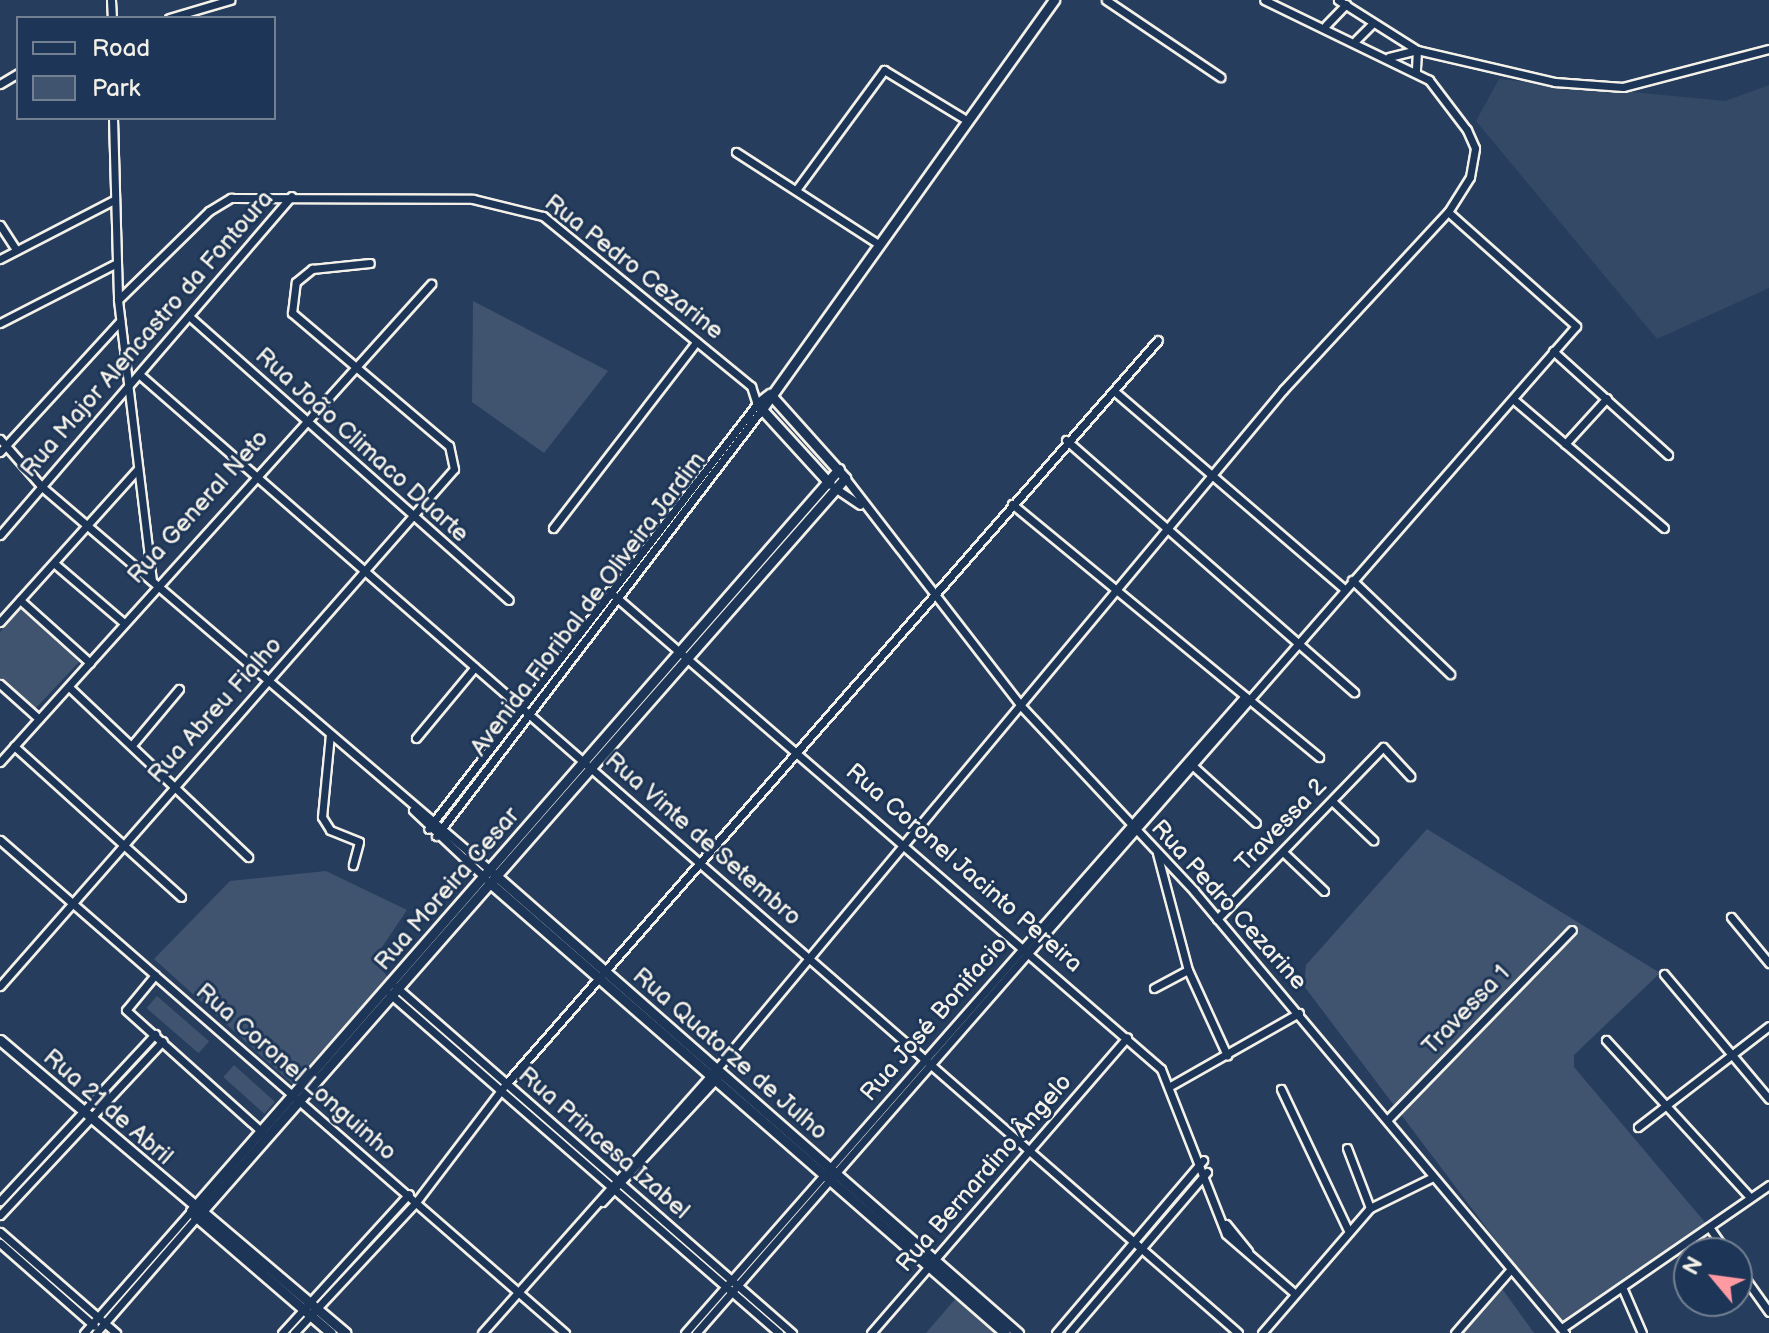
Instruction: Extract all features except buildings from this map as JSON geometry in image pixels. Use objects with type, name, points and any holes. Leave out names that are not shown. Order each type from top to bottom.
[{"type":"street","points":[[176,16],[230,0]]},
{"type":"street","name":"Avenida Floribal de Oliveira Jardim","points":[[430,826],[609,591],[770,394],[963,118],[1054,0]]},
{"type":"street","points":[[1106,0],[1220,77]]},
{"type":"street","points":[[482,1333],[614,1189],[624,1185],[807,957],[1088,631],[1212,476],[1448,212],[1475,165],[1475,148],[1429,80],[1326,25],[1264,0]]},
{"type":"street","points":[[1326,25],[1342,2],[1417,50],[1555,82],[1623,87],[1769,49]]},
{"type":"street","points":[[1356,40],[1373,23]]},
{"type":"street","points":[[1389,57],[1417,50]]},
{"type":"street","points":[[1416,71],[1417,50]]},
{"type":"street","points":[[1404,52],[1407,67]]},
{"type":"street","points":[[796,190],[884,70],[963,118]]},
{"type":"street","points":[[113,120],[118,300],[126,390],[154,582]]},
{"type":"street","points":[[736,152],[875,242]]},
{"type":"street","name":"Rua Pedro Cezarine","points":[[118,300],[221,202],[292,196],[525,207],[751,386],[760,406],[796,446],[832,485],[862,507]]},
{"type":"street","name":"Rua Major Alencastro da Fontoura","points":[[0,535],[292,196]]},
{"type":"street","points":[[0,259],[114,200]]},
{"type":"street","name":"Rua José Bonifacio","points":[[1026,950],[1137,833],[1252,703],[1343,588],[1514,400],[1576,326],[1448,212]]},
{"type":"street","points":[[0,225],[16,250]]},
{"type":"street","points":[[353,366],[292,313],[289,302],[312,269],[370,263]]},
{"type":"street","points":[[0,323],[115,264]]},
{"type":"street","name":"Rua General Neto","points":[[0,762],[90,663],[154,582],[431,284]]},
{"type":"street","name":"Rua João Climaco Duarte","points":[[190,317],[412,520],[509,600]]},
{"type":"street","points":[[2,450],[120,321]]},
{"type":"street","points":[[282,1333],[416,1202],[418,1191],[503,1087],[604,976],[930,595],[1158,340]]},
{"type":"street","points":[[553,528],[696,342]]},
{"type":"street","points":[[1553,351],[1668,455]]},
{"type":"street","name":"Rua Abreu Fialho","points":[[0,986],[173,786],[447,480],[455,459],[353,366]]},
{"type":"street","name":"Rua Vinte de Setembro","points":[[140,375],[1238,1333]]},
{"type":"street","points":[[751,386],[770,394]]},
{"type":"street","points":[[1114,391],[1343,588]]},
{"type":"street","name":"Rua Pedro Cezarine","points":[[770,394],[842,474],[862,507],[1021,706],[1299,1013],[1563,1331]]},
{"type":"street","points":[[1565,444],[1607,398]]},
{"type":"street","points":[[1514,400],[1664,528]]},
{"type":"street","name":"Avenida Floribal de Oliveira Jardim","points":[[439,833],[619,598],[760,406]]},
{"type":"street","points":[[796,446],[807,435]]},
{"type":"street","points":[[0,439],[2,450]]},
{"type":"street","points":[[1066,440],[1354,692]]},
{"type":"street","name":"Rua Quatorze de Julho","points":[[2,450],[330,734],[714,1075],[901,1236],[937,1260],[1002,1326],[1018,1333]]},
{"type":"street","points":[[0,622],[137,470]]},
{"type":"street","name":"Rua Moreira Cesar","points":[[84,1333],[125,1292],[196,1209],[301,1103],[392,990],[842,474]]},
{"type":"street","points":[[1012,504],[1121,589],[1319,757]]},
{"type":"street","points":[[55,564],[123,622]]},
{"type":"street","points":[[1352,580],[1450,674]]},
{"type":"street","name":"Rua Coronel Jacinto Pereira","points":[[609,591],[1127,1037],[1172,1085],[1233,1244],[1248,1251]]},
{"type":"street","points":[[20,600],[90,663]]},
{"type":"street","points":[[573,639],[580,645]]},
{"type":"street","points":[[416,738],[475,667]]},
{"type":"street","points":[[0,684],[39,719]]},
{"type":"street","points":[[69,687],[248,857]]},
{"type":"street","points":[[132,745],[179,689]]},
{"type":"street","name":"Rua José Bonifacio","points":[[696,1333],[732,1286],[1245,696]]},
{"type":"street","points":[[330,734],[322,817],[330,830],[359,842],[353,865]]},
{"type":"street","points":[[1210,736],[1217,742]]},
{"type":"street","points":[[14,746],[181,897]]},
{"type":"street","name":"Travessa 2","points":[[1217,919],[1383,747],[1410,776]]},
{"type":"street","points":[[1187,761],[1256,823]]},
{"type":"street","points":[[477,765],[485,771]]},
{"type":"street","points":[[1332,801],[1373,840]]},
{"type":"street","name":"Rua Coronel Longuinho","points":[[0,840],[565,1333]]},
{"type":"street","points":[[1157,853],[1188,970],[1227,1055]]},
{"type":"street","points":[[1284,853],[1324,891]]},
{"type":"street","points":[[1731,917],[1769,963]]},
{"type":"street","name":"Travessa 1","points":[[1389,1118],[1572,930]]},
{"type":"street","points":[[1154,988],[1188,970]]},
{"type":"street","points":[[1664,974],[1769,1099]]},
{"type":"street","points":[[155,975],[126,1010],[266,1135]]},
{"type":"street","name":"Rua Moreira Cesar","points":[[266,1135],[292,1095],[392,990]]},
{"type":"street","name":"Rua Princesa Izabel","points":[[392,990],[614,1189],[792,1333]]},
{"type":"street","points":[[1172,1085],[1299,1013]]},
{"type":"street","points":[[1638,1127],[1769,1026]]},
{"type":"street","points":[[0,1215],[59,1150],[84,1114],[155,1034]]},
{"type":"street","name":"Rua Bernardino Ângelo","points":[[871,1333],[1127,1037]]},
{"type":"street","name":"Rua 21 de Abril","points":[[0,1040],[310,1308],[345,1333]]},
{"type":"street","points":[[1606,1040],[1750,1197]]},
{"type":"street","points":[[0,1201],[52,1144],[163,1041]]},
{"type":"street","points":[[614,1189],[617,1179],[714,1075]]},
{"type":"street","name":"Rua Princesa Izabel","points":[[503,1087],[624,1185],[779,1333]]},
{"type":"street","points":[[1281,1089],[1348,1230]]},
{"type":"street","points":[[52,1144],[59,1150]]},
{"type":"street","points":[[1347,1148],[1370,1208]]},
{"type":"street","points":[[1056,1333],[1203,1160]]},
{"type":"street","points":[[1069,1333],[1207,1172]]},
{"type":"street","points":[[1262,1333],[1370,1208],[1433,1177]]},
{"type":"street","points":[[1563,1331],[1769,1185]]},
{"type":"street","points":[[12,1188],[19,1194]]},
{"type":"street","points":[[294,1333],[310,1308],[407,1195],[418,1191]]},
{"type":"street","name":"Rua Coronel Jacinto Pereira","points":[[1226,1224],[1248,1251],[1294,1293]]},
{"type":"street","points":[[1709,1227],[1716,1237]]},
{"type":"street","points":[[0,1232],[91,1324],[100,1330],[116,1333]]},
{"type":"street","name":"Rua Quatorze de Julho","points":[[901,1236],[929,1269],[974,1300]]},
{"type":"street","points":[[0,1243],[98,1317],[100,1330]]},
{"type":"street","points":[[1455,1333],[1511,1269]]},
{"type":"street","name":"Rua José Bonifacio","points":[[685,1333],[732,1286]]},
{"type":"street","points":[[1622,1287],[1642,1333]]},
{"type":"street","points":[[1753,1290],[1769,1312]]},
{"type":"street","name":"Rua Moreira Cesar","points":[[100,1330],[125,1292]]},
{"type":"street","name":"Rua 21 de Abril","points":[[310,1308],[331,1333]]},
{"type":"shaded area","points":[[1499,79],[1725,101],[1769,85],[1769,288],[1657,339],[1476,121]]},
{"type":"green space","points":[[473,301],[608,371],[544,453],[472,402]]},
{"type":"green space","points":[[21,609],[79,662],[35,709],[0,677],[0,632]]},
{"type":"green space","points":[[1427,829],[1660,973],[1574,1055],[1574,1067],[1709,1227],[1694,1237],[1673,1237],[1673,1252],[1562,1328],[1304,986],[1306,965]]},
{"type":"green space","points":[[326,871],[407,910],[374,959],[390,980],[296,1087],[154,959],[230,881]]},
{"type":"green space","points":[[157,996],[209,1041],[199,1053],[147,1008]]},
{"type":"green space","points":[[234,1065],[275,1102],[264,1114],[223,1077]]},
{"type":"green space","points":[[1498,1283],[1534,1333],[1455,1333]]},
{"type":"green space","points":[[957,1297],[999,1333],[926,1333]]}]
